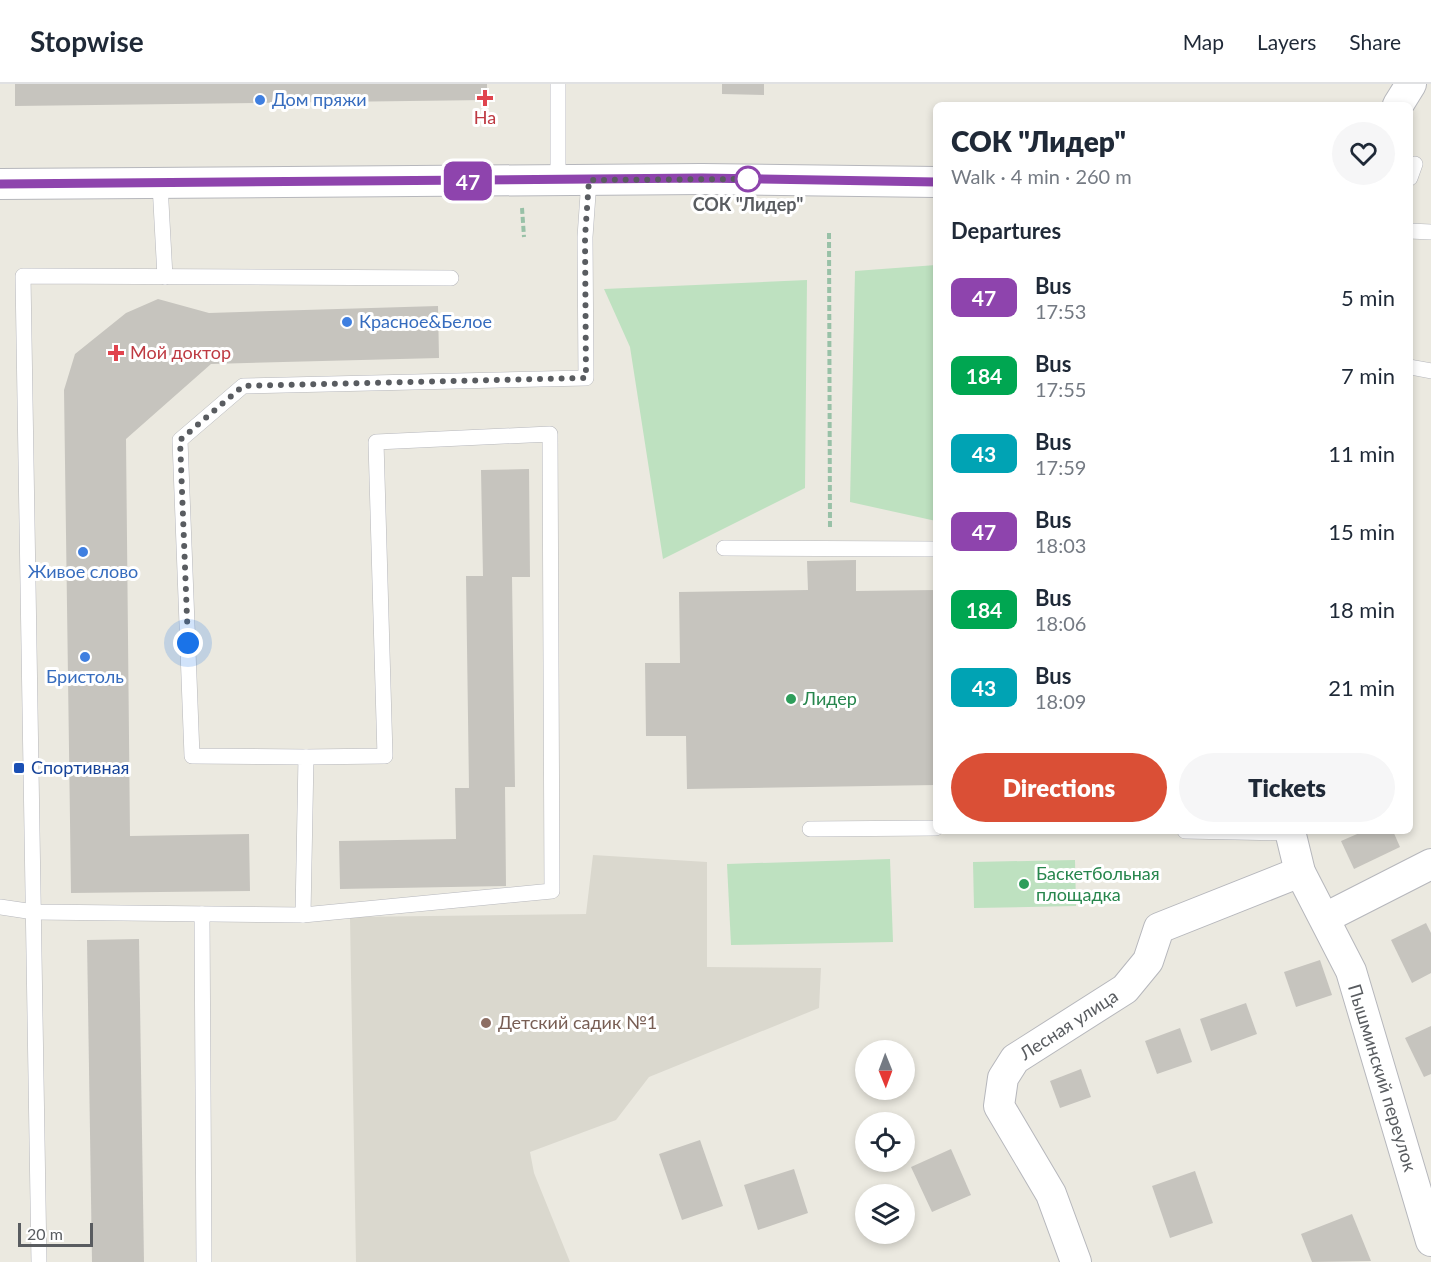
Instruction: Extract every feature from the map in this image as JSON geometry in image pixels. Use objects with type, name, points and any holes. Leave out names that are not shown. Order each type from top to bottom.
[{"type":"street","points":[[1400,102],[1412,84]]},
{"type":"street","points":[[0,184],[748,178],[933,182]]},
{"type":"street","name":"Пышминский переулок","points":[[1290,834],[1300,872],[1351,971],[1375,1059],[1431,1241]]},
{"type":"street","points":[[1325,918],[1431,864]]},
{"type":"street","name":"Лесная улица","points":[[1076,1262],[1051,1194],[999,1106],[1003,1078],[1015,1059],[1125,989],[1148,961],[1159,928],[1300,872]]},
{"type":"lane","points":[[558,84],[558,180]]},
{"type":"lane","points":[[0,907],[34,912],[303,915],[552,891],[550,434],[376,442],[385,756],[192,756],[180,440],[243,386],[586,378],[585,237],[589,180]]},
{"type":"lane","points":[[160,184],[165,277]]},
{"type":"lane","points":[[1413,231],[1431,232]]},
{"type":"lane","points":[[39,1262],[23,276],[451,278]]},
{"type":"lane","points":[[1413,368],[1431,371]]},
{"type":"lane","points":[[724,548],[933,549]]},
{"type":"lane","points":[[303,915],[306,757]]},
{"type":"lane","points":[[810,829],[933,828]]},
{"type":"lane","points":[[202,914],[204,1262]]},
{"type":"path","points":[[829,233],[830,548]]},
{"type":"shaded area","points":[[593,855],[707,862],[707,967],[821,968],[819,1008],[649,1077],[616,1120],[530,1152],[534,1173],[570,1262],[356,1262],[350,917],[586,914]]},
{"type":"green space","points":[[933,265],[933,520],[850,502],[855,271]]},
{"type":"green space","points":[[807,280],[805,488],[663,559],[630,347],[604,289]]},
{"type":"green space","points":[[890,859],[893,942],[731,945],[727,864]]},
{"type":"green space","name":"Баскетбольная площадка","points":[[1075,860],[1076,906],[974,908],[973,862]]},
{"type":"building","points":[[15,84],[487,84],[487,100],[15,106]]},
{"type":"building","points":[[722,84],[764,84],[764,95],[722,94]]},
{"type":"building","points":[[158,299],[209,313],[438,306],[439,358],[211,364],[126,439],[130,836],[249,834],[250,891],[71,893],[64,390],[75,354],[126,313]]},
{"type":"building","points":[[529,469],[530,577],[512,577],[515,787],[505,787],[506,886],[340,889],[339,841],[456,839],[455,788],[469,788],[466,576],[483,576],[481,470]]},
{"type":"building","name":"Лидер","points":[[856,560],[856,591],[933,590],[933,785],[687,789],[686,736],[646,736],[645,663],[680,663],[679,592],[808,590],[807,561]]},
{"type":"building","points":[[1357,834],[1394,834],[1400,847],[1354,869],[1341,841]]},
{"type":"building","points":[[1426,923],[1431,933],[1431,973],[1412,983],[1391,940]]},
{"type":"building","points":[[139,939],[144,1262],[92,1262],[87,940]]},
{"type":"building","points":[[1320,960],[1332,995],[1296,1007],[1284,972]]},
{"type":"building","points":[[1246,1003],[1257,1034],[1211,1051],[1200,1019]]},
{"type":"building","points":[[1431,1026],[1431,1074],[1424,1077],[1405,1038]]},
{"type":"building","points":[[1180,1028],[1192,1062],[1157,1074],[1145,1041]]},
{"type":"building","points":[[1081,1069],[1091,1097],[1060,1108],[1050,1081]]},
{"type":"building","points":[[700,1140],[723,1206],[682,1220],[659,1154]]},
{"type":"building","points":[[951,1149],[971,1195],[932,1212],[913,1172],[915,1165]]},
{"type":"building","points":[[794,1169],[808,1213],[758,1230],[744,1185]]},
{"type":"building","points":[[1195,1171],[1213,1223],[1170,1238],[1152,1186]]},
{"type":"building","points":[[1352,1214],[1371,1261],[1312,1262],[1301,1234]]},
{"type":"bus line","name":"47","points":[[0,184],[702,178],[933,182]]},
{"type":"place","name":"На","points":[[485,98]]},
{"type":"place","name":"Дом пряжи","points":[[260,100]]},
{"type":"place","name":"СОК \"Лидер\"","points":[[748,179]]},
{"type":"place","name":"Красное&Белое","points":[[347,322]]},
{"type":"place","name":"Мой доктор","points":[[116,353]]},
{"type":"place","name":"Живое слово","points":[[83,552]]},
{"type":"place","name":"Бристоль","points":[[85,657]]},
{"type":"place","name":"Лидер","points":[[791,699]]},
{"type":"place","name":"Спортивная","points":[[19,768]]},
{"type":"place","name":"Баскетбольная площадка","points":[[1024,884]]},
{"type":"place","name":"Детский садик №1","points":[[486,1023]]},
{"type":"route","points":[[188,643],[180,440],[243,386],[586,378],[585,237],[589,180],[748,179]]}]
